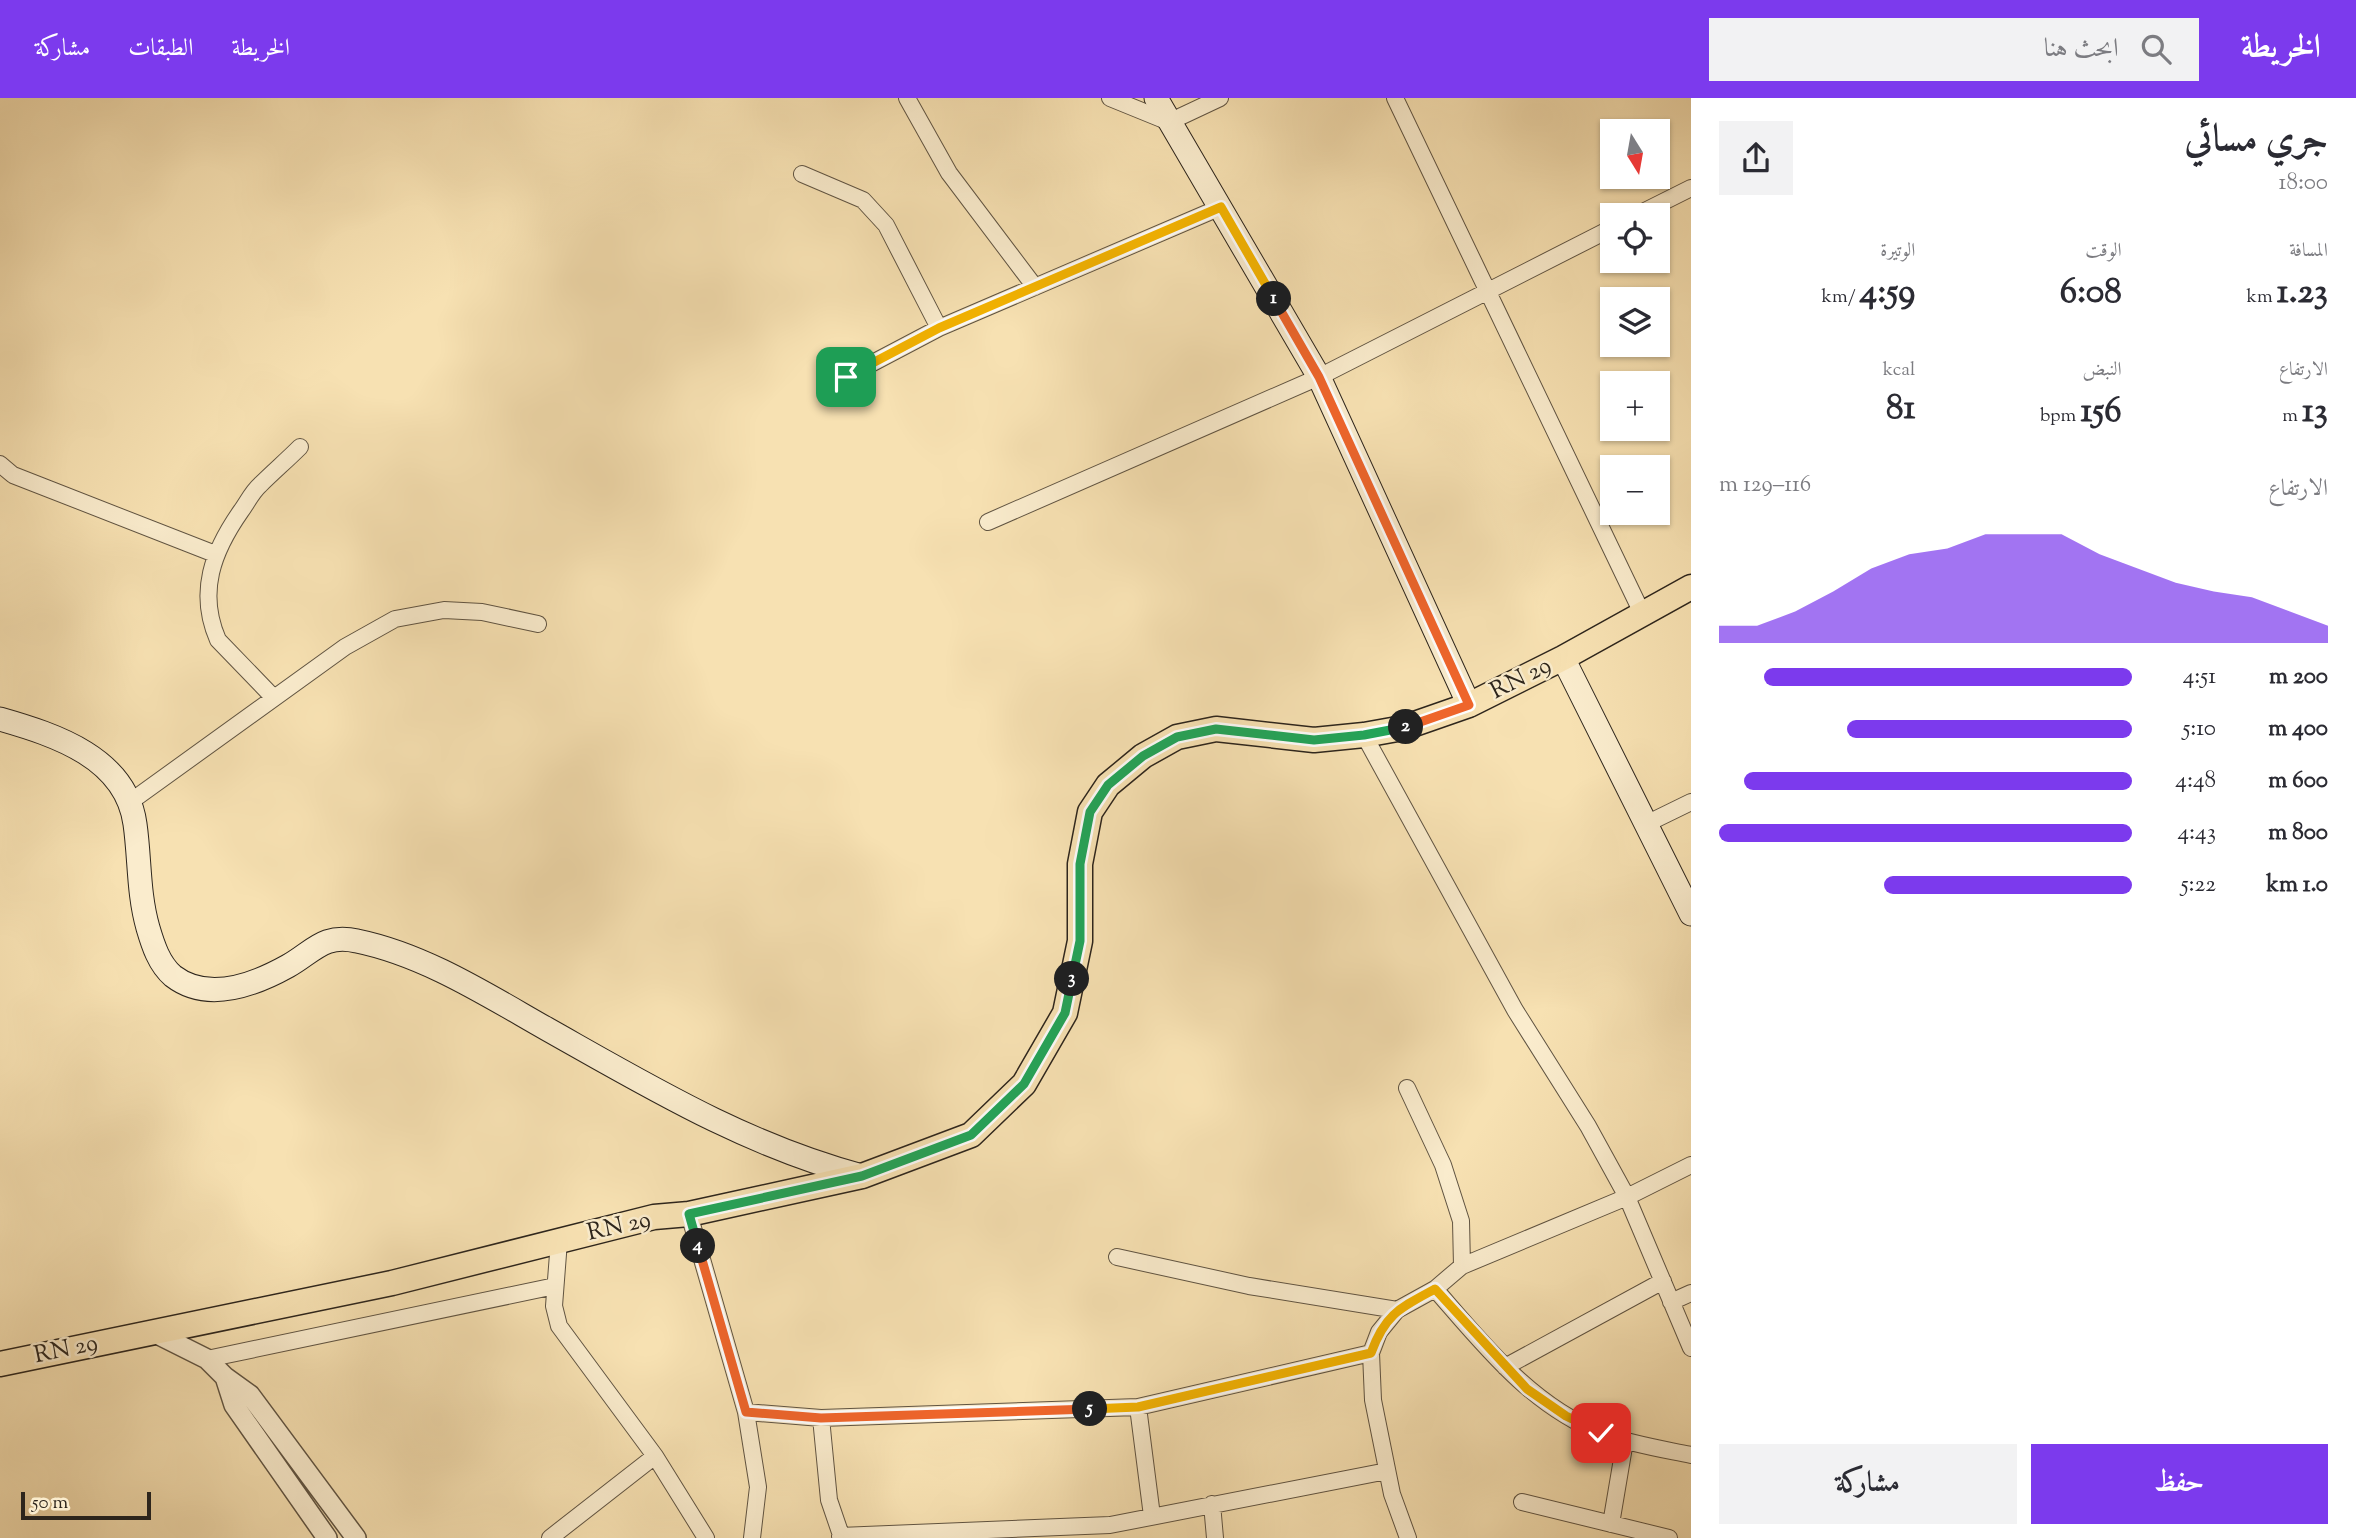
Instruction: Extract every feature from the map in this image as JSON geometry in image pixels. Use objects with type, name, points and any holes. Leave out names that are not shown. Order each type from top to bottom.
[{"type":"main road","points":[[1156,98],[1319,377],[1469,705]]},
{"type":"main road","name":"RN 29","points":[[0,1364],[392,1283],[654,1217],[689,1214],[862,1176],[971,1135],[1024,1084],[1065,1013],[1080,941],[1080,864],[1090,812],[1108,785],[1143,756],[1177,737],[1216,729],[1314,740],[1403,728],[1469,705],[1691,587]]},
{"type":"main road","points":[[1563,657],[1691,914]]},
{"type":"main road","points":[[0,719],[48,733],[102,763],[119,782],[130,802],[135,824],[141,905],[156,953],[173,976],[195,986],[218,991],[253,984],[290,965],[318,945],[334,939],[354,940],[376,946],[417,961],[484,993],[709,1119],[817,1164],[862,1176]]},
{"type":"street","points":[[907,98],[949,173],[1035,287]]},
{"type":"street","points":[[1110,98],[1169,122],[1220,98]]},
{"type":"street","points":[[1395,98],[1642,613]]},
{"type":"street","points":[[802,174],[863,200],[871,208],[886,225],[939,328]]},
{"type":"street","points":[[1661,203],[1691,188]]},
{"type":"street","points":[[846,377],[939,328],[1221,207]]},
{"type":"street","points":[[988,522],[1319,377],[1600,234]]},
{"type":"street","points":[[274,698],[218,640],[209,606],[209,579],[215,555],[258,487],[300,447]]},
{"type":"street","points":[[0,464],[13,475],[215,555]]},
{"type":"street","points":[[130,802],[345,647],[395,620],[444,610],[482,612],[538,624]]},
{"type":"street","points":[[1364,735],[1515,1010],[1588,1126],[1627,1197],[1691,1348]]},
{"type":"street","points":[[1646,824],[1691,802]]},
{"type":"street","points":[[1408,1088],[1443,1165],[1461,1221],[1462,1266]]},
{"type":"street","points":[[1408,1538],[1392,1494],[1373,1399],[1371,1353],[1379,1332],[1396,1310],[1435,1289],[1462,1266],[1627,1197],[1691,1165]]},
{"type":"street","points":[[689,1214],[746,1412],[758,1487],[752,1538]]},
{"type":"street","points":[[559,1241],[554,1306],[559,1326],[655,1456],[706,1538]]},
{"type":"street","points":[[1117,1257],[1249,1286],[1396,1310]]},
{"type":"street","points":[[1505,1367],[1663,1281]]},
{"type":"street","points":[[207,1359],[555,1286]]},
{"type":"street","points":[[1435,1289],[1527,1389],[1566,1416],[1625,1441],[1691,1455]]},
{"type":"street","points":[[1671,1302],[1691,1293]]},
{"type":"street","points":[[153,1332],[207,1359],[225,1377],[250,1395],[356,1538]]},
{"type":"street","points":[[746,1412],[821,1418],[1138,1407],[1371,1353]]},
{"type":"street","points":[[225,1377],[234,1405],[327,1538]]},
{"type":"street","points":[[1138,1407],[1152,1516]]},
{"type":"street","points":[[821,1418],[829,1500],[841,1537],[1110,1532],[1152,1516],[1387,1471]]},
{"type":"street","points":[[1611,1524],[1625,1441]]},
{"type":"street","points":[[550,1538],[655,1456]]},
{"type":"street","points":[[1522,1502],[1669,1538]]},
{"type":"street","points":[[1212,1504],[1214,1538]]},
{"type":"route","points":[[846,377],[939,328],[1221,207],[1319,377],[1469,705],[1403,728],[1364,735],[1314,740],[1216,729],[1177,737],[1143,756],[1108,785],[1090,812],[1080,864],[1080,941],[1065,1013],[1024,1084],[971,1135],[862,1176],[689,1214],[746,1412],[821,1418],[1138,1407],[1371,1353],[1379,1332],[1396,1310],[1435,1289],[1527,1389],[1566,1416],[1601,1433]]}]
